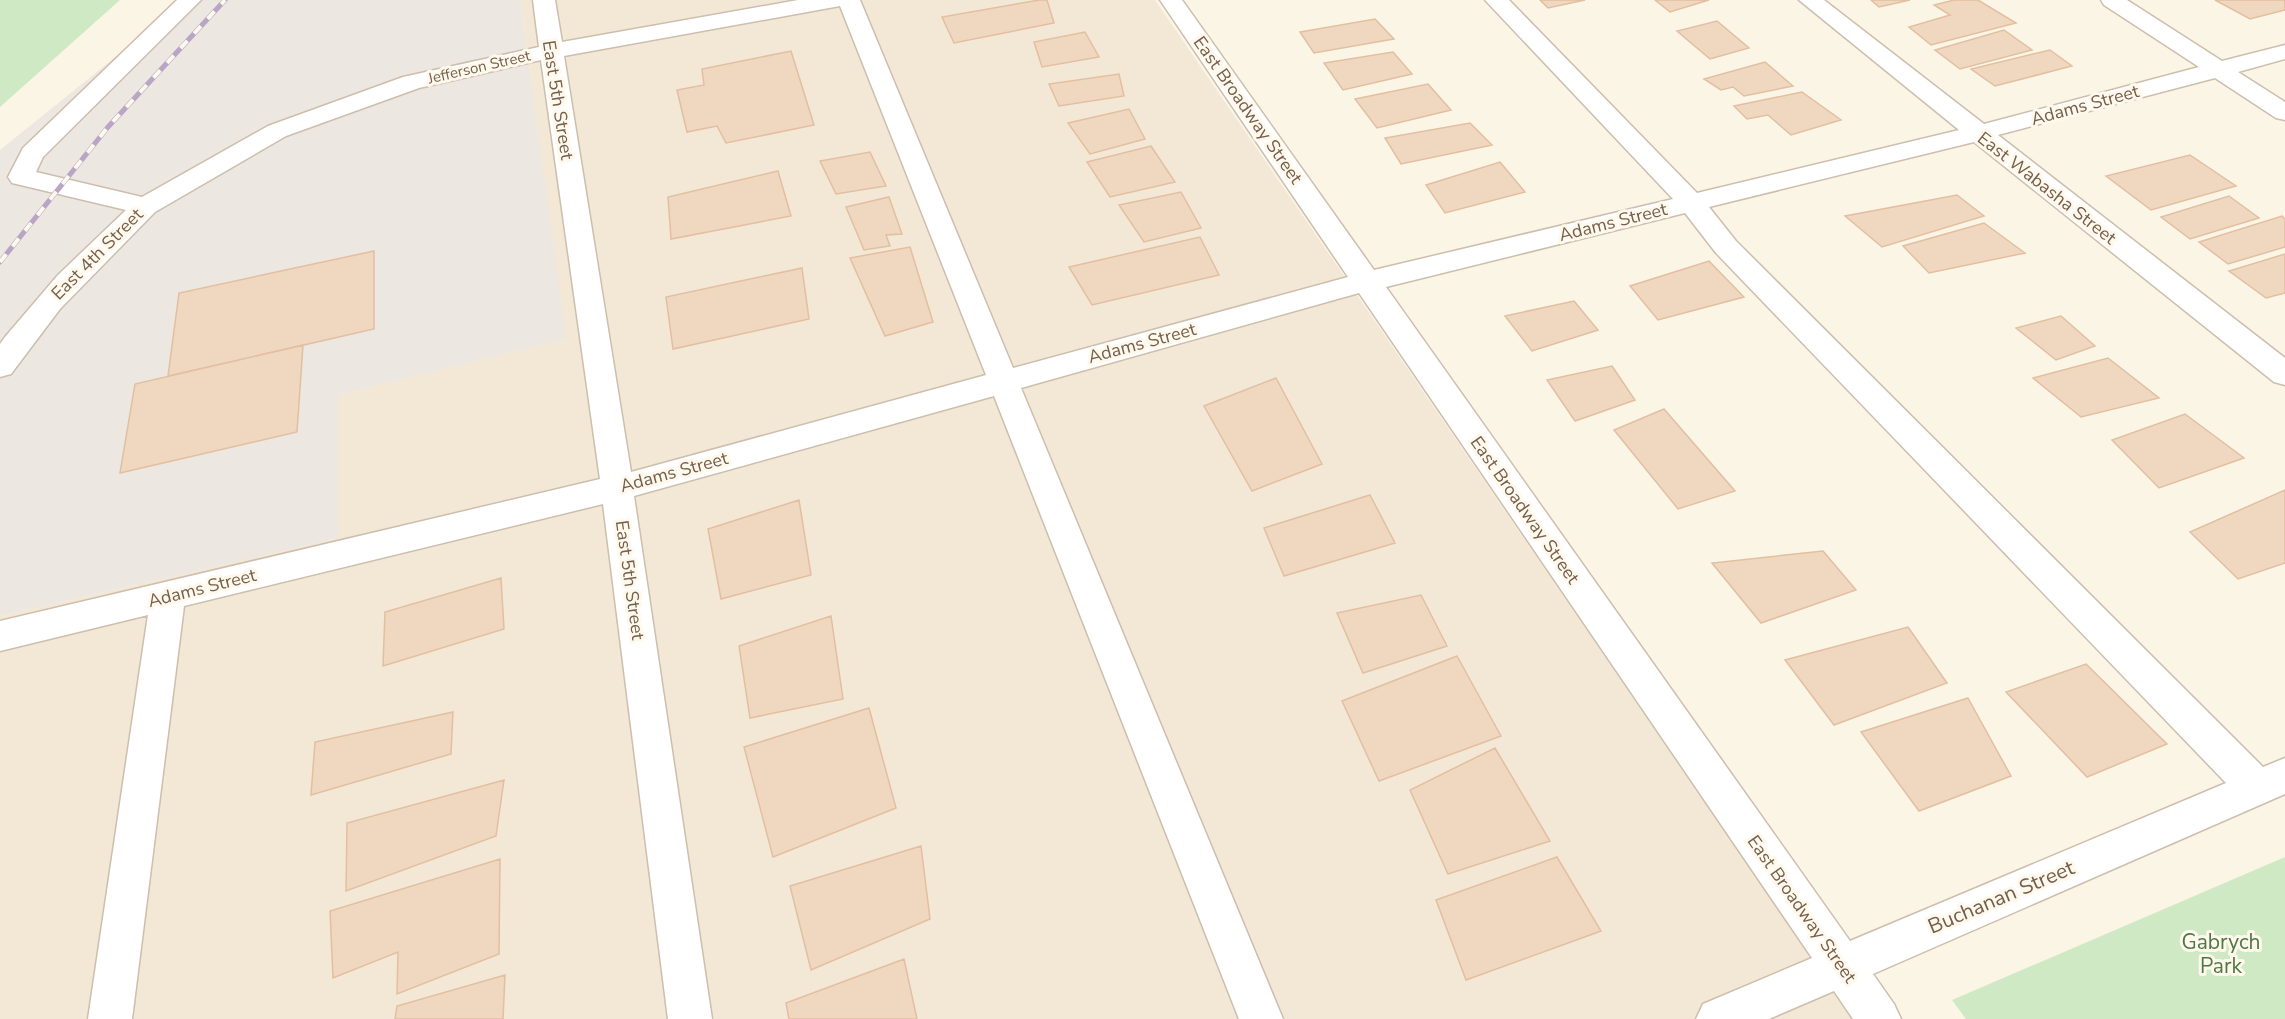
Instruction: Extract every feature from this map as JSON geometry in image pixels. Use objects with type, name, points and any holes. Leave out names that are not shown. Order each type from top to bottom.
[{"type":"street","name":"East 4th Street","points":[[146,206],[21,177],[32,154],[190,0]]},
{"type":"street","name":"East 5th Street","points":[[544,0],[617,488],[690,1019]]},
{"type":"street","name":"Jefferson Street","points":[[146,206],[277,131],[412,82],[551,51],[837,0]]},
{"type":"street","points":[[849,0],[1261,1019]]},
{"type":"street","name":"East Broadway Street","points":[[1171,0],[1879,1019]]},
{"type":"street","points":[[1496,0],[1692,203],[1726,247],[2271,782]]},
{"type":"street","name":"East Wabasha Street","points":[[1810,0],[2285,374]]},
{"type":"street","points":[[2112,0],[2285,113]]},
{"type":"street","name":"Adams Street","points":[[0,636],[617,488],[1366,282],[1978,133],[2285,52]]},
{"type":"street","name":"East 4th Street","points":[[0,366],[20,336],[76,272],[146,206]]},
{"type":"street","points":[[110,1019],[168,596]]},
{"type":"street","name":"Buchanan Street","points":[[1718,1019],[2271,782]]},
{"type":"shaded area","points":[[186,0],[520,0],[566,339],[338,395],[338,538],[0,616],[0,150]]},
{"type":"shaded area","points":[[520,0],[1155,0],[1853,1019],[0,1019],[0,616],[337,538],[338,395],[565,339]]},
{"type":"green space","points":[[0,0],[120,0],[0,107]]},
{"type":"green space","name":"Gabrych Park","points":[[2285,857],[2285,1019],[1966,1019],[1952,1000]]},
{"type":"building","points":[[1047,0],[1054,23],[954,43],[942,17]]},
{"type":"building","points":[[1540,0],[1585,0],[1548,8]]},
{"type":"building","points":[[1655,0],[1709,0],[1670,12]]},
{"type":"building","points":[[1871,0],[1910,0],[1879,7]]},
{"type":"building","points":[[1954,0],[1978,0],[2016,23],[1931,45],[1909,27],[1950,15],[1934,5]]},
{"type":"building","points":[[2215,0],[2285,0],[2285,10],[2250,19]]},
{"type":"building","points":[[1375,19],[1394,39],[1314,53],[1300,32]]},
{"type":"building","points":[[1717,21],[1749,48],[1710,59],[1677,31]]},
{"type":"building","points":[[2004,30],[2032,50],[1960,69],[1935,50]]},
{"type":"building","points":[[1085,32],[1099,57],[1042,67],[1034,42]]},
{"type":"building","points":[[2050,50],[2072,66],[1995,86],[1971,69]]},
{"type":"building","points":[[791,51],[814,125],[726,143],[717,126],[687,132],[677,90],[704,85],[702,69]]},
{"type":"building","points":[[1393,52],[1412,74],[1343,90],[1324,63]]},
{"type":"building","points":[[1765,62],[1793,86],[1744,96],[1733,87],[1721,90],[1704,79]]},
{"type":"building","points":[[1119,74],[1124,96],[1059,106],[1049,84]]},
{"type":"building","points":[[1428,84],[1451,110],[1377,128],[1355,99]]},
{"type":"building","points":[[1802,92],[1841,120],[1791,135],[1768,115],[1747,119],[1734,106]]},
{"type":"building","points":[[1129,109],[1145,139],[1090,154],[1068,123]]},
{"type":"building","points":[[1470,123],[1492,145],[1401,164],[1385,138]]},
{"type":"building","points":[[1151,146],[1175,182],[1110,197],[1087,162]]},
{"type":"building","points":[[870,152],[886,186],[836,194],[820,161]]},
{"type":"building","points":[[2190,155],[2236,186],[2151,210],[2106,176]]},
{"type":"building","points":[[1500,162],[1525,192],[1445,213],[1426,185]]},
{"type":"building","points":[[778,171],[791,216],[671,239],[668,197]]},
{"type":"building","points":[[1181,192],[1201,228],[1144,242],[1119,205]]},
{"type":"building","points":[[1957,195],[1984,216],[1882,247],[1845,216]]},
{"type":"building","points":[[2229,196],[2259,218],[2190,239],[2161,217]]},
{"type":"building","points":[[889,197],[902,234],[886,235],[890,246],[864,250],[846,207]]},
{"type":"building","points":[[2282,216],[2285,219],[2285,247],[2228,264],[2199,242]]},
{"type":"building","points":[[1984,223],[2025,253],[1929,273],[1903,246]]},
{"type":"building","points":[[1200,237],[1219,275],[1092,305],[1069,267]]},
{"type":"building","points":[[910,247],[933,322],[885,336],[850,258]]},
{"type":"building","points":[[374,251],[374,329],[168,376],[179,293]]},
{"type":"building","points":[[2285,254],[2285,293],[2266,298],[2229,271]]},
{"type":"building","points":[[1709,261],[1744,297],[1658,320],[1630,286]]},
{"type":"building","points":[[802,268],[809,319],[673,349],[666,297]]},
{"type":"building","points":[[1574,301],[1598,330],[1532,351],[1505,316]]},
{"type":"building","points":[[2061,316],[2095,346],[2056,360],[2016,328]]},
{"type":"building","points":[[303,345],[297,432],[120,473],[135,384]]},
{"type":"building","points":[[2108,358],[2159,398],[2081,417],[2033,378]]},
{"type":"building","points":[[1612,366],[1635,400],[1575,421],[1547,380]]},
{"type":"building","points":[[1276,378],[1322,464],[1252,491],[1204,406]]},
{"type":"building","points":[[1664,409],[1735,491],[1678,509],[1614,430]]},
{"type":"building","points":[[2185,414],[2244,458],[2159,488],[2112,440]]},
{"type":"building","points":[[2285,490],[2285,563],[2238,579],[2190,532]]},
{"type":"building","points":[[1370,495],[1395,543],[1284,576],[1264,528]]},
{"type":"building","points":[[799,500],[811,575],[721,599],[708,529]]},
{"type":"building","points":[[1823,551],[1856,590],[1761,623],[1712,563]]},
{"type":"building","points":[[501,578],[504,629],[383,666],[385,612]]},
{"type":"building","points":[[1421,595],[1447,646],[1363,673],[1337,613]]},
{"type":"building","points":[[831,616],[843,699],[750,718],[739,646]]},
{"type":"building","points":[[1908,627],[1947,683],[1834,725],[1785,660]]},
{"type":"building","points":[[1457,656],[1501,736],[1379,781],[1342,701]]},
{"type":"building","points":[[2086,664],[2167,744],[2087,777],[2006,692]]},
{"type":"building","points":[[1968,698],[2011,776],[1919,811],[1861,732]]},
{"type":"building","points":[[869,708],[896,808],[773,857],[744,747]]},
{"type":"building","points":[[453,712],[451,754],[311,795],[315,742]]},
{"type":"building","points":[[1495,748],[1550,841],[1448,874],[1410,790]]},
{"type":"building","points":[[504,780],[496,836],[346,891],[347,823]]},
{"type":"building","points":[[921,846],[930,919],[811,970],[790,886]]},
{"type":"building","points":[[1557,857],[1601,931],[1466,980],[1436,900]]},
{"type":"building","points":[[500,859],[499,954],[397,994],[398,952],[333,978],[330,911]]},
{"type":"building","points":[[904,959],[917,1019],[789,1019],[786,1003]]},
{"type":"building","points":[[505,975],[503,1019],[395,1019],[397,1006]]},
{"type":"railway","points":[[0,262],[108,127],[225,0]]}]
